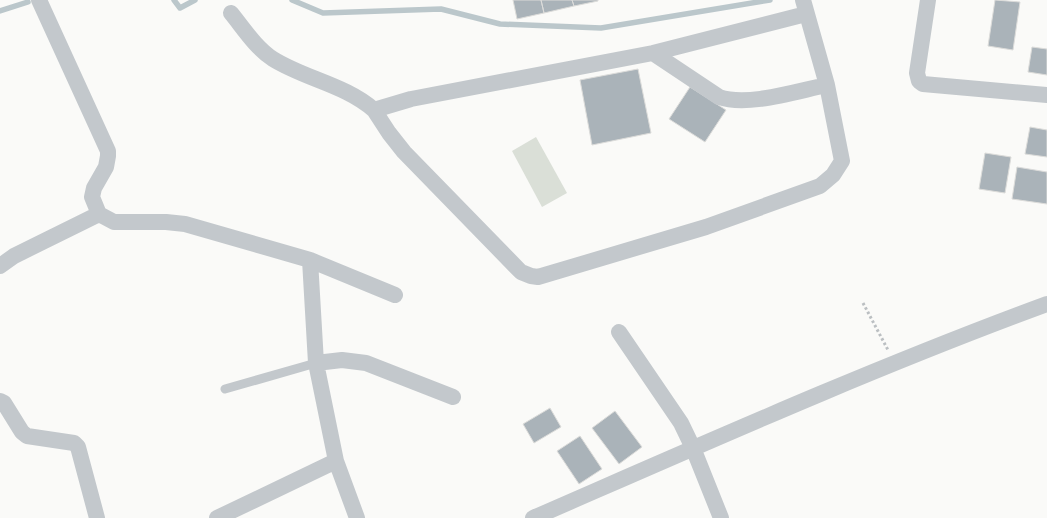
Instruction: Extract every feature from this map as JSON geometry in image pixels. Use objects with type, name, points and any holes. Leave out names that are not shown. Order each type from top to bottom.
[{"type":"street","points":[[38,0],[108,151],[106,167],[94,188],[92,196],[99,214],[114,222],[185,224],[310,260],[395,295]]},
{"type":"street","points":[[928,0],[917,73],[923,84],[1047,95]]},
{"type":"street","points":[[231,13],[246,33],[273,59],[356,96],[374,110],[389,133],[414,162],[516,268],[525,274],[538,277],[706,227],[820,186],[833,175],[842,162],[827,85],[805,7],[654,53],[411,99],[374,110]]},
{"type":"street","points":[[654,53],[719,97],[728,100],[755,99],[827,85]]},
{"type":"street","points":[[0,266],[14,256],[99,214]]},
{"type":"street","points":[[310,260],[316,363],[336,461],[356,518]]},
{"type":"street","points":[[533,518],[693,448],[896,363],[1047,304]]},
{"type":"street","points":[[619,332],[681,423],[693,448],[719,517]]},
{"type":"street","points":[[316,363],[342,360],[366,362],[452,397]]},
{"type":"street","points":[[0,401],[4,403],[22,432],[27,436],[74,443],[78,447],[96,518]]},
{"type":"street","points":[[217,518],[336,461]]},
{"type":"lane","points":[[225,389],[316,363]]},
{"type":"path","points":[[863,303],[896,363]]},
{"type":"shaded area","points":[[536,137],[567,193],[542,207],[512,151]]},
{"type":"building","points":[[513,0],[541,0],[544,13],[517,19]]},
{"type":"building","points":[[541,0],[572,0],[574,6],[544,13]]},
{"type":"building","points":[[572,0],[598,0],[598,1],[574,6]]},
{"type":"building","points":[[995,0],[1020,2],[1013,50],[988,46]]},
{"type":"building","points":[[1032,47],[1047,49],[1047,75],[1028,72]]},
{"type":"building","points":[[638,69],[651,133],[592,145],[580,80]]},
{"type":"building","points":[[690,87],[726,110],[705,142],[669,119]]},
{"type":"building","points":[[1030,127],[1047,130],[1047,157],[1025,154]]},
{"type":"building","points":[[985,153],[1011,157],[1005,193],[979,189]]},
{"type":"building","points":[[1017,167],[1047,172],[1047,204],[1012,199]]},
{"type":"building","points":[[550,408],[561,427],[534,443],[523,424]]},
{"type":"building","points":[[615,411],[642,447],[619,464],[592,428]]},
{"type":"building","points":[[580,436],[602,469],[579,484],[557,451]]},
{"type":"waterway","points":[[174,0],[180,8],[195,0]]},
{"type":"waterway","points":[[292,0],[323,13],[441,9],[500,24],[601,28],[770,0]]},
{"type":"waterway","points":[[0,11],[28,2]]}]
